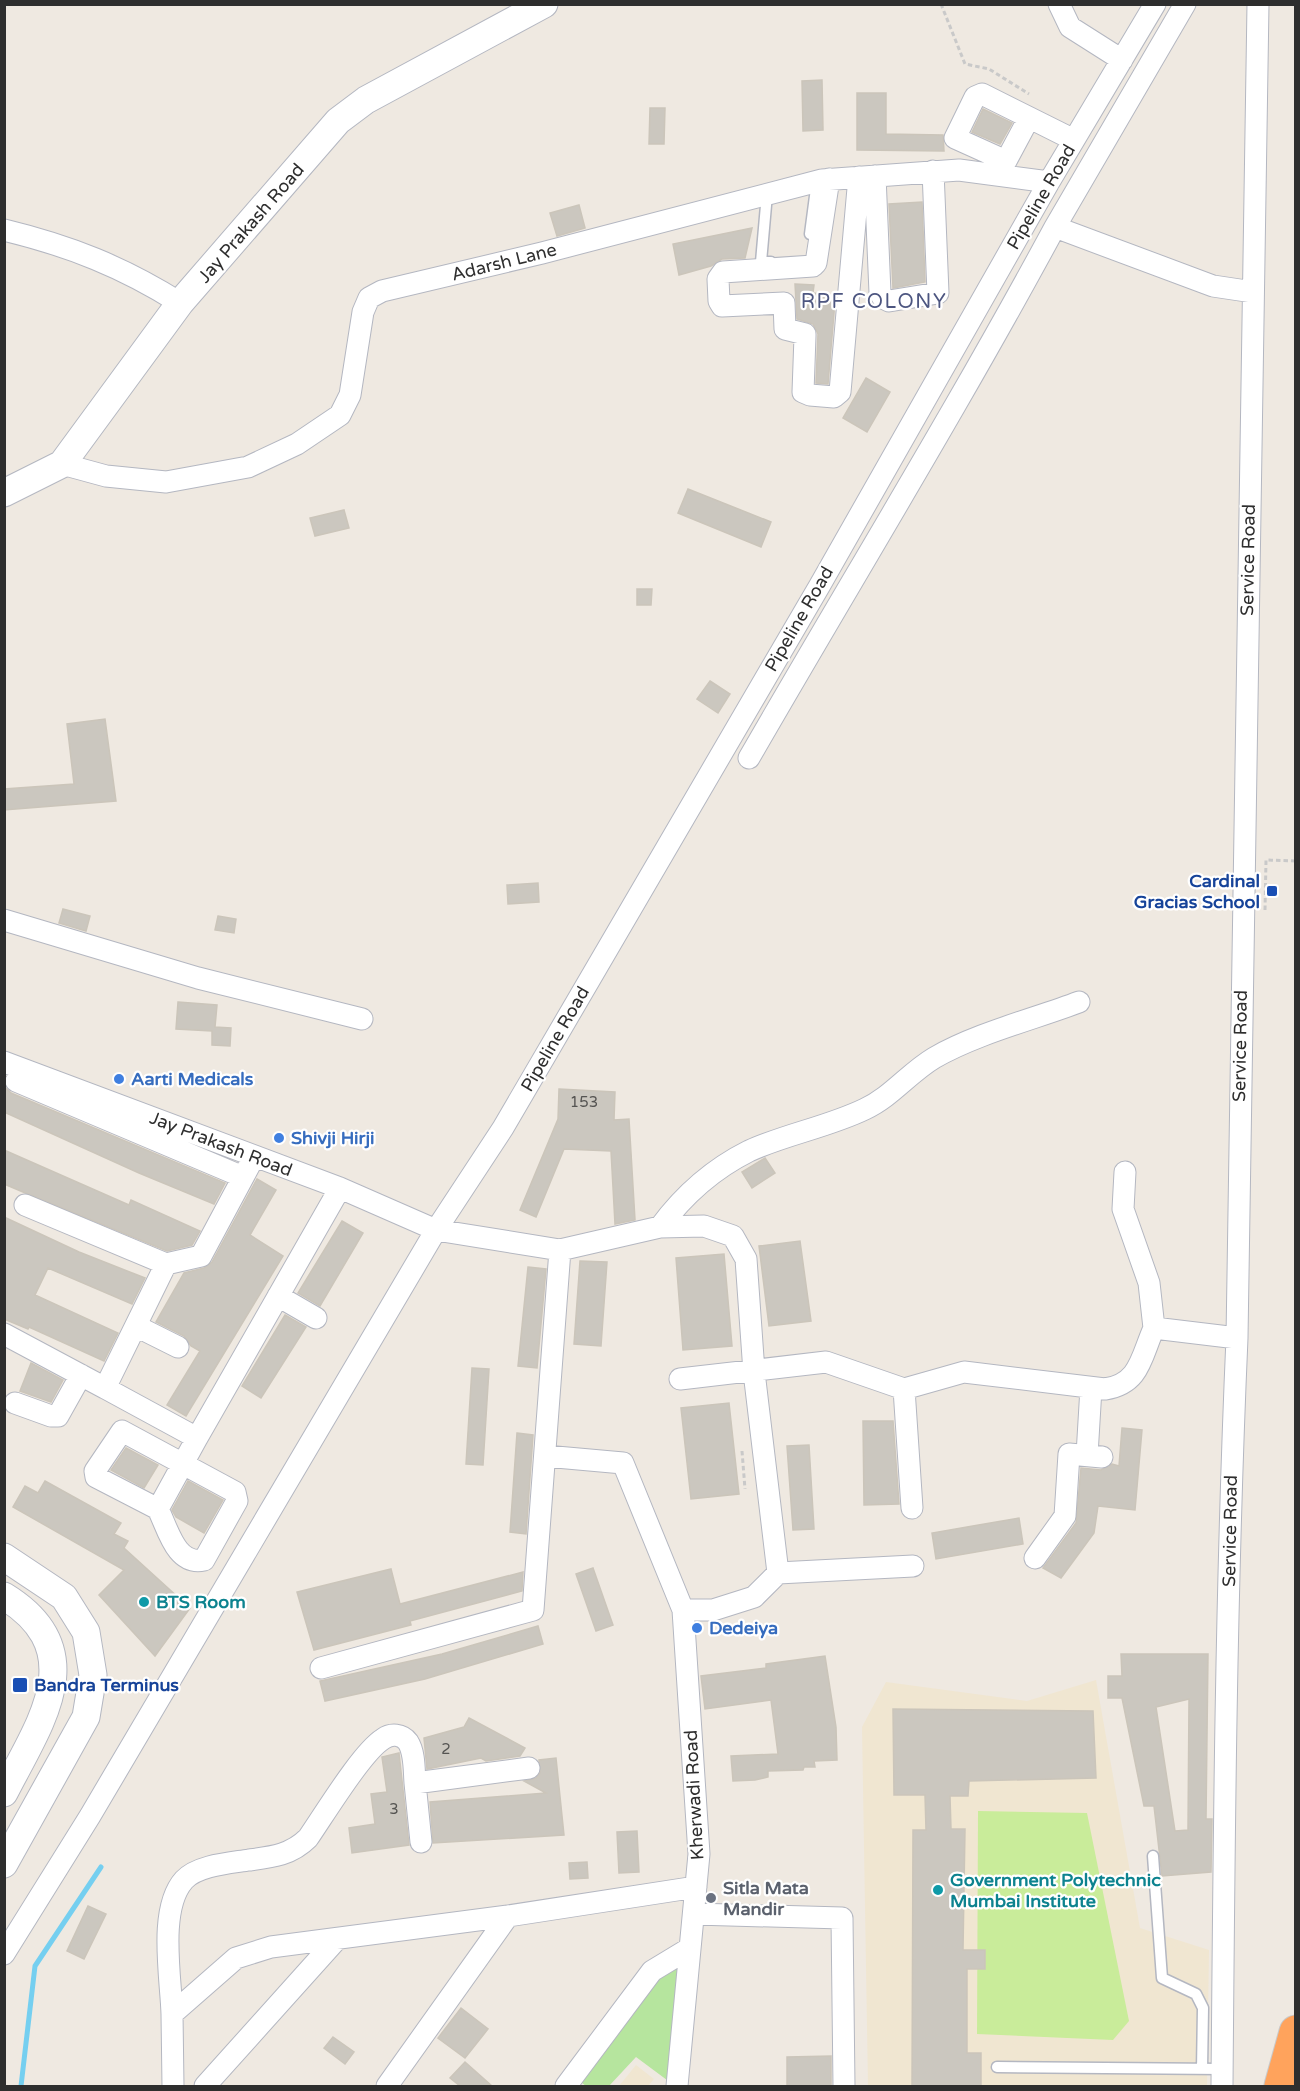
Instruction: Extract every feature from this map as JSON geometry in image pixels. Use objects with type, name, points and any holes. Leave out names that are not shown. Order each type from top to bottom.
[{"type":"highway","points":[[1281,2086],[1296,2032]]},
{"type":"street","name":"Jay Prakash Road","points":[[4,493],[62,464],[180,303],[338,121],[366,100],[544,4]]},
{"type":"street","points":[[1059,4],[1070,27],[1122,60]]},
{"type":"street","name":"Pipeline Road","points":[[4,1954],[90,1816],[436,1230],[509,1118],[820,585],[1049,182],[1155,4]]},
{"type":"street","points":[[750,758],[886,521],[930,453],[1055,227],[1185,4]]},
{"type":"street","name":"Service Road","points":[[1216,2075],[1232,1449],[1237,1338],[1258,4]]},
{"type":"street","points":[[1034,109],[1006,161],[957,141],[955,135],[975,97],[979,94],[1034,109],[1074,140]]},
{"type":"street","points":[[959,170],[965,144]]},
{"type":"street","name":"Adarsh Lane","points":[[62,464],[106,476],[166,482],[248,467],[297,444],[340,415],[350,395],[363,312],[369,298],[382,291],[823,180],[959,170],[1049,182]]},
{"type":"street","points":[[867,177],[880,293],[889,301],[938,293],[933,171]]},
{"type":"street","points":[[823,180],[816,263],[813,266],[723,272],[718,279],[722,306],[784,303],[785,330],[805,334],[803,392],[834,397],[840,392],[867,177]]},
{"type":"street","points":[[1055,227],[1213,285],[1253,292]]},
{"type":"street","points":[[4,230],[95,258],[136,276],[180,303]]},
{"type":"street","points":[[4,920],[198,978],[362,1018]]},
{"type":"street","points":[[660,1227],[679,1201],[700,1183],[749,1151],[864,1110],[885,1098],[934,1059],[991,1034],[1079,1002]]},
{"type":"street","name":"Jay Prakash Road","points":[[4,1062],[340,1188],[436,1230]]},
{"type":"street","points":[[4,1076],[243,1177]]},
{"type":"street","points":[[25,1204],[166,1264],[201,1256],[254,1157]]},
{"type":"street","points":[[681,1379],[754,1372],[809,1362],[826,1362],[904,1389],[964,1372],[1091,1388],[1120,1387],[1132,1379],[1154,1328],[1149,1283],[1123,1209],[1125,1172]]},
{"type":"street","points":[[158,1509],[340,1188]]},
{"type":"street","points":[[436,1230],[560,1250],[660,1227],[704,1226],[733,1236],[746,1259],[754,1372],[778,1573]]},
{"type":"street","points":[[321,1668],[532,1610],[560,1250]]},
{"type":"street","points":[[105,1388],[166,1264]]},
{"type":"street","points":[[278,1296],[316,1318]]},
{"type":"street","points":[[136,1326],[178,1347]]},
{"type":"street","points":[[1154,1328],[1237,1338]]},
{"type":"street","points":[[4,1334],[197,1438]]},
{"type":"street","points":[[15,1403],[51,1416],[58,1416],[81,1375]]},
{"type":"street","points":[[1035,1558],[1065,1516],[1069,1454],[1094,1456],[1091,1388]]},
{"type":"street","points":[[904,1389],[912,1508]]},
{"type":"street","points":[[122,1431],[183,1462],[235,1492],[237,1497],[204,1560],[196,1562],[180,1554],[158,1509],[96,1477],[95,1471],[122,1431]]},
{"type":"street","name":"Kherwadi Road","points":[[545,1456],[623,1463],[683,1610],[699,1854],[676,2086]]},
{"type":"street","points":[[683,1610],[713,1610],[754,1597],[778,1573],[914,1566]]},
{"type":"street","points":[[4,1793],[49,1705],[53,1670],[48,1639],[27,1612],[11,1584]]},
{"type":"street","points":[[4,1864],[86,1718],[93,1675],[86,1632],[64,1597],[11,1584]]},
{"type":"street","points":[[173,2086],[169,1920],[175,1896],[185,1879],[199,1871],[284,1855],[297,1848],[308,1838],[366,1756],[383,1738],[393,1735],[401,1736],[407,1741],[411,1750],[421,1842]]},
{"type":"street","points":[[415,1783],[529,1768]]},
{"type":"street","points":[[172,2014],[236,1958],[272,1947],[508,1916],[696,1887]]},
{"type":"street","points":[[694,1914],[842,1918],[844,2086]]},
{"type":"street","points":[[387,2086],[508,1916]]},
{"type":"street","points":[[205,2086],[337,1940]]},
{"type":"street","points":[[566,2086],[652,1971],[690,1948]]},
{"type":"lane","points":[[767,194],[761,262],[807,262],[823,180]]},
{"type":"lane","points":[[997,2067],[1216,2075],[1203,2008],[1197,1994],[1162,1978],[1153,1856]]},
{"type":"path","points":[[941,4],[965,63],[989,69],[1034,109]]},
{"type":"path","points":[[1265,916],[1266,860],[1296,861]]},
{"type":"shaded area","points":[[1096,1680],[1140,1928],[1209,1950],[1207,2086],[868,2086],[862,1727],[886,1682],[1027,1701]]},
{"type":"shaded area","points":[[636,2065],[654,2079],[648,2086],[619,2086]]},
{"type":"green space","points":[[978,1811],[1087,1813],[1129,2021],[1113,2040],[977,2034]]},
{"type":"green space","points":[[683,1963],[671,2083],[636,2057],[609,2086],[586,2086],[577,2079],[655,1975]]},
{"type":"building","points":[[822,80],[823,130],[803,131],[802,81]]},
{"type":"building","points":[[857,93],[886,93],[886,134],[943,135],[944,151],[857,150]]},
{"type":"building","points":[[650,108],[665,108],[664,144],[649,144]]},
{"type":"building","points":[[983,109],[1012,123],[1000,144],[972,132]]},
{"type":"building","points":[[922,202],[925,282],[893,288],[889,204]]},
{"type":"building","points":[[579,205],[585,228],[557,236],[550,213]]},
{"type":"building","points":[[752,228],[745,258],[722,259],[711,266],[679,275],[673,244]]},
{"type":"building","points":[[795,284],[814,285],[813,293],[826,294],[825,301],[835,301],[828,384],[816,383],[818,334],[813,324],[797,319]]},
{"type":"building","points":[[866,378],[890,392],[867,432],[843,418]]},
{"type":"building","points":[[688,489],[771,522],[761,547],[678,513]]},
{"type":"building","points":[[344,510],[349,528],[315,536],[310,518]]},
{"type":"building","points":[[637,589],[652,589],[651,605],[637,605]]},
{"type":"building","points":[[710,681],[730,694],[718,713],[697,699]]},
{"type":"building","points":[[105,719],[116,801],[4,810],[4,789],[74,784],[67,724]]},
{"type":"building","points":[[538,883],[539,902],[508,904],[507,885]]},
{"type":"building","points":[[63,909],[90,916],[86,931],[59,923]]},
{"type":"building","points":[[218,916],[236,919],[234,933],[215,930]]},
{"type":"building","points":[[178,1002],[217,1005],[215,1027],[231,1028],[230,1046],[212,1045],[212,1031],[176,1029]]},
{"type":"building","points":[[4,1086],[11,1093],[225,1183],[214,1204],[139,1173],[4,1112]]},
{"type":"building","points":[[559,1089],[615,1092],[614,1120],[629,1119],[635,1220],[615,1224],[611,1151],[564,1149],[536,1217],[520,1210],[558,1119]]},
{"type":"building","points":[[4,1150],[129,1205],[131,1200],[200,1231],[192,1245],[167,1251],[23,1192],[4,1184]]},
{"type":"building","points":[[765,1158],[775,1173],[752,1188],[742,1172]]},
{"type":"building","points":[[257,1179],[276,1190],[250,1235],[283,1256],[186,1416],[167,1405],[200,1351],[191,1346],[184,1336],[156,1322],[184,1273],[204,1268],[212,1262]]},
{"type":"building","points":[[4,1217],[79,1252],[145,1278],[132,1304],[48,1268],[35,1295],[118,1333],[104,1361],[29,1327],[28,1329],[4,1319]]},
{"type":"building","points":[[342,1221],[363,1233],[320,1306],[298,1293]]},
{"type":"building","points":[[800,1241],[811,1321],[769,1326],[759,1246]]},
{"type":"building","points":[[724,1254],[732,1346],[683,1350],[676,1258]]},
{"type":"building","points":[[580,1261],[607,1262],[601,1346],[574,1344]]},
{"type":"building","points":[[528,1267],[546,1269],[537,1368],[518,1366]]},
{"type":"building","points":[[285,1315],[306,1327],[261,1398],[242,1386]]},
{"type":"building","points":[[31,1363],[63,1380],[51,1402],[20,1391]]},
{"type":"building","points":[[472,1368],[489,1369],[483,1465],[466,1464]]},
{"type":"building","points":[[729,1403],[739,1494],[691,1499],[681,1408]]},
{"type":"building","points":[[863,1421],[893,1421],[899,1504],[864,1505]]},
{"type":"building","points":[[1122,1428],[1142,1430],[1135,1510],[1098,1506],[1094,1533],[1061,1578],[1043,1568],[1076,1523],[1081,1468],[1101,1470],[1112,1464],[1119,1466]]},
{"type":"building","points":[[517,1433],[533,1435],[526,1534],[510,1532]]},
{"type":"building","points":[[809,1445],[814,1529],[793,1530],[787,1446]]},
{"type":"building","points":[[126,1448],[158,1465],[144,1488],[111,1470]]},
{"type":"building","points":[[45,1481],[121,1523],[114,1534],[128,1541],[124,1548],[190,1608],[155,1656],[99,1595],[124,1570],[13,1507],[25,1486],[38,1493]]},
{"type":"building","points":[[188,1481],[223,1500],[204,1533],[176,1517],[172,1510]]},
{"type":"building","points":[[1019,1518],[1023,1544],[936,1559],[932,1533]]},
{"type":"building","points":[[593,1568],[613,1625],[596,1631],[576,1574]]},
{"type":"building","points":[[391,1569],[400,1604],[523,1572],[522,1591],[410,1621],[411,1625],[314,1650],[297,1592]]},
{"type":"building","points":[[538,1626],[543,1644],[425,1679],[325,1701],[320,1681],[442,1654]]},
{"type":"building","points":[[1121,1654],[1208,1654],[1206,1819],[1212,1819],[1211,1872],[1162,1876],[1154,1806],[1144,1806],[1122,1698],[1108,1698],[1108,1676],[1122,1676]],"holes":[[[1189,1699],[1188,1830],[1175,1831],[1156,1707]]]},
{"type":"building","points":[[825,1656],[836,1727],[837,1760],[814,1761],[815,1767],[804,1767],[803,1770],[768,1771],[768,1777],[733,1781],[731,1756],[778,1754],[771,1700],[705,1709],[701,1676],[766,1668],[766,1664]]},
{"type":"building","name":"Government Polytechnic Mumbai Institute","points":[[893,1709],[1093,1711],[1096,1778],[969,1781],[968,1796],[950,1796],[951,1829],[965,1829],[963,1950],[985,1950],[985,1969],[967,1969],[967,2053],[981,2053],[981,2086],[912,2086],[913,1830],[926,1830],[925,1795],[894,1795]]},
{"type":"building","points":[[469,1718],[525,1748],[520,1756],[486,1761],[481,1758],[427,1769],[424,1738],[464,1727]]},
{"type":"building","points":[[399,1753],[409,1845],[352,1853],[349,1828],[375,1824],[371,1794],[387,1792],[382,1757]]},
{"type":"building","points":[[556,1758],[564,1835],[433,1843],[430,1802],[546,1793],[524,1781],[536,1778],[540,1773],[539,1760]]},
{"type":"building","points":[[637,1831],[639,1872],[619,1873],[617,1832]]},
{"type":"building","points":[[587,1862],[588,1878],[570,1879],[569,1863]]},
{"type":"building","points":[[88,1906],[106,1914],[84,1959],[67,1951]]},
{"type":"building","points":[[461,2008],[488,2029],[465,2058],[438,2038]]},
{"type":"building","points":[[333,2037],[354,2052],[345,2064],[324,2048]]},
{"type":"building","points":[[831,2056],[831,2086],[787,2086],[787,2057]]},
{"type":"building","points":[[465,2062],[492,2086],[460,2086],[450,2078]]},
{"type":"waterway","points":[[21,2086],[35,1966],[101,1867]]},
{"type":"place","name":"Cardinal Gracias School","points":[[1272,891]]},
{"type":"place","name":"Aarti Medicals","points":[[119,1079]]},
{"type":"place","name":"Shivji Hirji","points":[[279,1138]]},
{"type":"place","name":"BTS Room","points":[[144,1602]]},
{"type":"place","name":"Dedeiya","points":[[697,1628]]},
{"type":"place","name":"Bandra Terminus","points":[[20,1685]]},
{"type":"place","name":"Government Polytechnic Mumbai Institute","points":[[938,1890]]},
{"type":"place","name":"Sitla Mata Mandir","points":[[711,1898]]},
{"type":"district","name":"RPF COLONY","points":[[874,301]]}]
